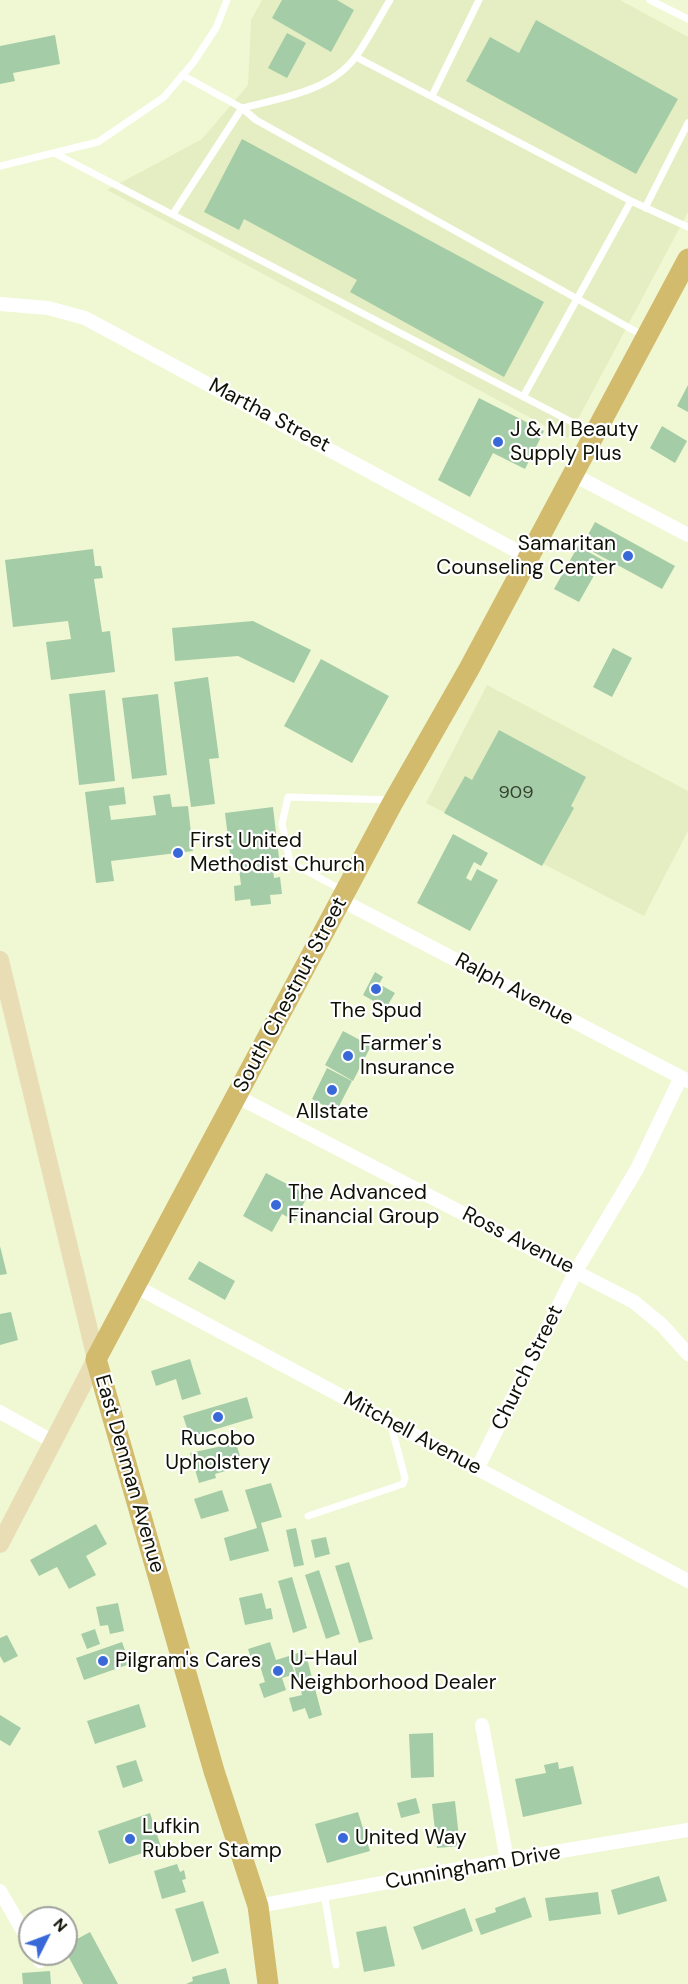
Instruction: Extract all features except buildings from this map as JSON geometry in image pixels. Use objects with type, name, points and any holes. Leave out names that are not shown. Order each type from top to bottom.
[{"type":"main road","name":"South Chestnut Street","points":[[0,1544],[52,1441],[238,1097],[394,800],[469,669],[686,265]]},
{"type":"main road","name":"East Denman Avenue","points":[[0,960],[96,1359],[214,1771],[258,1906],[268,1984]]},
{"type":"street","name":"Martha Street","points":[[0,304],[48,308],[85,318],[528,557]]},
{"type":"street","points":[[572,474],[688,535]]},
{"type":"street","name":"Ralph Avenue","points":[[343,896],[684,1079]]},
{"type":"street","name":"Church Street","points":[[477,1469],[576,1271],[637,1169],[684,1079]]},
{"type":"street","name":"Ross Avenue","points":[[238,1097],[634,1302],[663,1325],[688,1354]]},
{"type":"street","name":"Mitchell Avenue","points":[[135,1286],[688,1581]]},
{"type":"street","points":[[0,1412],[52,1441]]},
{"type":"street","points":[[482,1725],[507,1860]]},
{"type":"street","name":"Cunningham Drive","points":[[258,1906],[507,1860],[688,1830]]},
{"type":"street","points":[[0,1890],[18,1922]]},
{"type":"lane","points":[[0,166],[98,142],[164,97],[216,28],[227,0]]},
{"type":"lane","points":[[173,214],[242,108],[296,95],[341,72],[356,57],[390,0]]},
{"type":"lane","points":[[432,96],[479,0]]},
{"type":"lane","points":[[650,0],[688,19]]},
{"type":"lane","points":[[356,57],[631,201],[688,228]]},
{"type":"lane","points":[[182,75],[242,108],[256,120],[646,337]]},
{"type":"lane","points":[[645,208],[688,123]]},
{"type":"lane","points":[[56,154],[594,433]]},
{"type":"lane","points":[[523,397],[631,201]]},
{"type":"lane","points":[[343,896],[290,862],[282,824],[288,797],[394,800]]},
{"type":"lane","points":[[308,1516],[403,1484],[405,1478],[390,1422]]},
{"type":"lane","points":[[324,1893],[336,1965]]},
{"type":"shaded area","points":[[262,0],[620,0],[688,37],[688,212],[568,438],[107,190],[202,139],[248,85],[251,20]]},
{"type":"shaded area","points":[[487,685],[688,791],[688,831],[644,916],[426,803]]},
{"type":"place","name":"J & M Beauty Supply Plus","points":[[498,442]]},
{"type":"place","name":"Samaritan Counseling Center","points":[[628,556]]},
{"type":"place","name":"First United Methodist Church","points":[[178,853]]},
{"type":"place","name":"The Spud","points":[[376,989]]},
{"type":"place","name":"Farmer's Insurance","points":[[348,1056]]},
{"type":"place","name":"Allstate","points":[[332,1090]]},
{"type":"place","name":"The Advanced Financial Group","points":[[276,1205]]},
{"type":"place","name":"Rucobo Upholstery","points":[[218,1417]]},
{"type":"place","name":"Pilgram's Cares","points":[[103,1661]]},
{"type":"place","name":"U-Haul Neighborhood Dealer","points":[[278,1671]]},
{"type":"place","name":"United Way","points":[[343,1838]]},
{"type":"place","name":"Lufkin Rubber Stamp","points":[[130,1839]]}]
